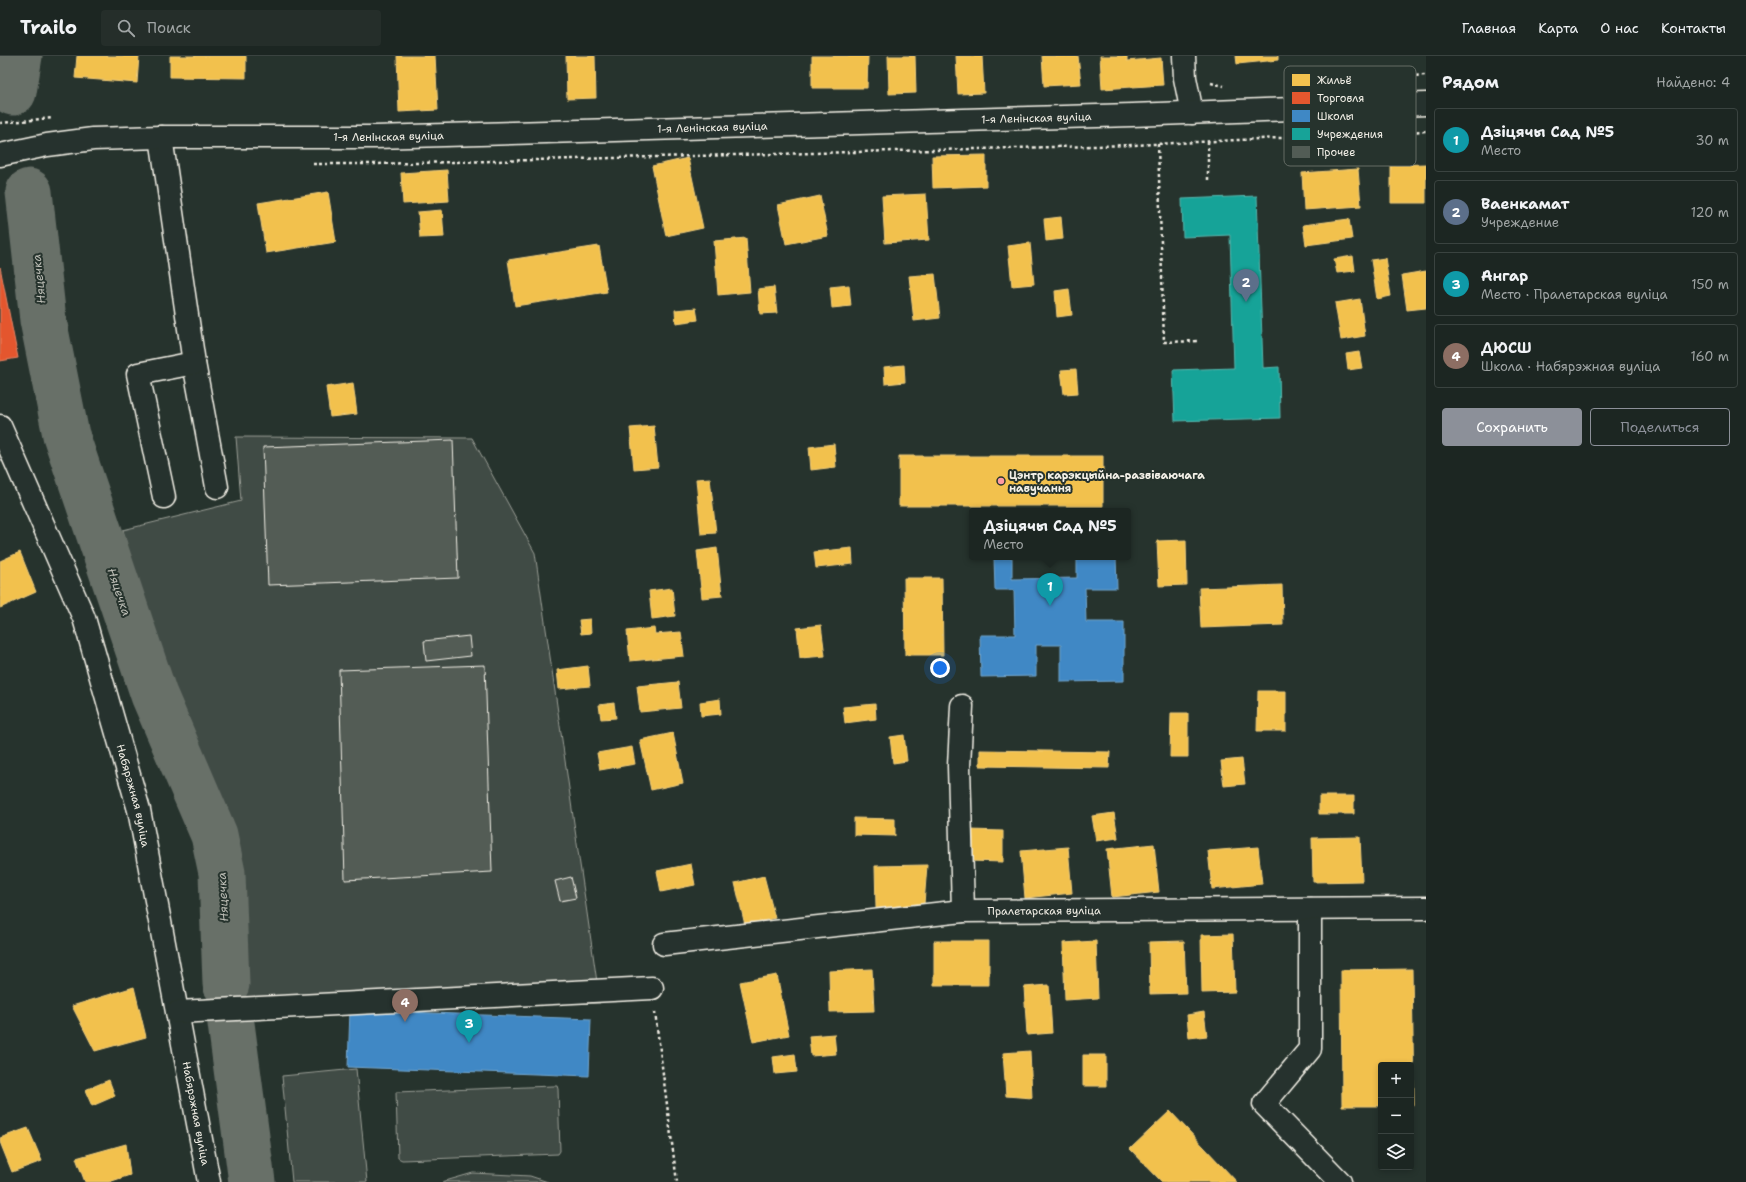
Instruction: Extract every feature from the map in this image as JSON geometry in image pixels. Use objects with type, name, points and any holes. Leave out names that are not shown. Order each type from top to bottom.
[{"type":"street","points":[[1184,56],[1185,78],[1192,113]]},
{"type":"street","name":"1-я Ленінская вуліца","points":[[1416,104],[1426,104]]},
{"type":"street","name":"1-я Ленінская вуліца","points":[[0,155],[47,144],[93,139],[161,137],[375,137],[1284,109]]},
{"type":"street","points":[[161,137],[194,363],[217,487]]},
{"type":"street","points":[[164,497],[138,374],[194,363]]},
{"type":"street","name":"Набярэжная вуліца","points":[[0,426],[84,618],[139,810],[209,1182]]},
{"type":"street","points":[[962,706],[959,766],[963,911]]},
{"type":"street","name":"Пралетарская вуліца","points":[[664,944],[963,911],[1426,908]]},
{"type":"street","points":[[1310,909],[1310,1049],[1264,1104],[1340,1182]]},
{"type":"street","points":[[178,1012],[652,988]]},
{"type":"path","points":[[1416,76],[1426,75]]},
{"type":"path","points":[[1185,78],[1231,87]]},
{"type":"path","points":[[1416,132],[1426,132]]},
{"type":"path","points":[[375,164],[1158,144],[1284,139]]},
{"type":"path","points":[[1208,142],[1208,180]]},
{"type":"path","points":[[1158,144],[1164,342],[1199,341]]},
{"type":"path","points":[[652,988],[677,1182]]},
{"type":"shaded area","points":[[236,437],[472,438],[535,553],[600,1003],[237,1009],[236,888],[220,812],[161,678],[123,530],[241,501]]},
{"type":"shaded area","points":[[356,1069],[367,1182],[292,1182],[282,1076]]},
{"type":"shaded area","points":[[557,1086],[560,1151],[558,1154],[402,1160],[398,1158],[396,1092]]},
{"type":"shaded area","points":[[473,1173],[530,1176],[548,1182],[442,1182]]},
{"type":"building: Жильё","points":[[77,56],[139,56],[137,83],[75,78]]},
{"type":"building: Жильё","points":[[170,56],[246,56],[246,78],[170,77]]},
{"type":"building: Жильё","points":[[397,56],[435,56],[438,110],[399,112]]},
{"type":"building: Жильё","points":[[566,56],[595,56],[596,98],[567,99]]},
{"type":"building: Жильё","points":[[812,56],[868,56],[867,88],[812,88]]},
{"type":"building: Жильё","points":[[888,56],[915,56],[916,93],[889,94]]},
{"type":"building: Жильё","points":[[956,56],[982,56],[984,93],[958,94]]},
{"type":"building: Жильё","points":[[1042,56],[1078,56],[1081,84],[1044,86]]},
{"type":"building: Жильё","points":[[1100,56],[1127,56],[1127,61],[1161,58],[1163,85],[1102,89]]},
{"type":"building: Жильё","points":[[1236,56],[1278,56],[1278,60],[1237,64]]},
{"type":"building: Жильё","points":[[986,155],[986,186],[933,188],[932,156]]},
{"type":"building: Жильё","points":[[688,158],[703,228],[666,236],[652,166]]},
{"type":"building: Жильё","points":[[1416,164],[1426,164],[1426,203],[1391,203],[1391,166],[1416,166]]},
{"type":"building: Жильё","points":[[1358,169],[1361,206],[1304,210],[1302,173]]},
{"type":"building: Жильё","points":[[447,170],[449,201],[403,204],[401,173]]},
{"type":"building: Жильё","points":[[328,192],[336,242],[266,253],[258,203]]},
{"type":"building: Жильё","points":[[926,194],[929,240],[885,243],[882,196]]},
{"type":"building: Жильё","points":[[820,196],[828,236],[786,244],[778,205]]},
{"type":"building: Жильё","points":[[442,210],[444,237],[420,238],[418,212]]},
{"type":"building: Жильё","points":[[1061,217],[1063,239],[1046,241],[1044,219]]},
{"type":"building: Жильё","points":[[1349,219],[1352,239],[1306,245],[1303,225]]},
{"type":"building: Жильё","points":[[746,238],[750,292],[718,295],[714,241]]},
{"type":"building: Жильё","points":[[1030,243],[1034,284],[1012,286],[1008,246]]},
{"type":"building: Жильё","points":[[599,246],[607,292],[515,306],[508,260]]},
{"type":"building: Жильё","points":[[1353,256],[1355,271],[1337,273],[1334,259]]},
{"type":"building: Жильё","points":[[1385,258],[1391,296],[1377,299],[1371,260]]},
{"type":"building: Жильё","points":[[1426,271],[1426,308],[1407,310],[1402,275]]},
{"type":"building: Жильё","points":[[935,274],[940,318],[914,321],[909,276]]},
{"type":"building: Жильё","points":[[849,285],[851,306],[832,308],[830,287]]},
{"type":"building: Жильё","points":[[774,287],[777,313],[760,314],[758,289]]},
{"type":"building: Жильё","points":[[1069,289],[1072,315],[1057,317],[1055,291]]},
{"type":"building: Жильё","points":[[1360,299],[1365,336],[1341,340],[1335,303]]},
{"type":"building: Жильё","points":[[696,308],[698,320],[676,323],[675,310]]},
{"type":"building: Жильё","points":[[1359,352],[1362,368],[1348,370],[1346,354]]},
{"type":"building: Жильё","points":[[904,365],[905,382],[885,384],[884,367]]},
{"type":"building: Жильё","points":[[1076,369],[1078,393],[1064,394],[1061,370]]},
{"type":"building: Жильё","points":[[353,383],[357,414],[330,417],[326,387]]},
{"type":"building: Жильё","points":[[654,426],[658,467],[634,469],[630,428]]},
{"type":"building: Жильё","points":[[834,444],[836,467],[811,470],[809,447]]},
{"type":"building: Жильё","name":"Цэнтр карэкцыйна-развіваючага навучання","points":[[899,456],[1103,456],[1103,506],[899,506]]},
{"type":"building: Жильё","points":[[710,478],[716,533],[701,534],[696,479]]},
{"type":"building: Жильё","points":[[1186,540],[1187,585],[1159,586],[1157,541]]},
{"type":"building: Жильё","points":[[717,548],[722,596],[702,598],[697,551]]},
{"type":"building: Жильё","points":[[852,548],[853,564],[816,568],[814,552]]},
{"type":"building: Жильё","points":[[20,552],[36,592],[0,608],[0,561]]},
{"type":"building: Жильё","points":[[904,578],[942,578],[943,655],[905,655]]},
{"type":"building: Жильё","points":[[1282,585],[1283,625],[1201,628],[1199,588]]},
{"type":"building: Жильё","points":[[672,588],[675,616],[652,619],[649,591]]},
{"type":"building: Жильё","points":[[590,619],[591,633],[581,634],[579,620]]},
{"type":"building: Жильё","points":[[821,625],[825,656],[800,658],[797,628]]},
{"type":"building: Жильё","points":[[654,628],[655,634],[681,632],[684,656],[630,661],[627,631]]},
{"type":"building: Жильё","points":[[588,666],[590,686],[559,689],[557,670]]},
{"type":"building: Жильё","points":[[678,682],[681,708],[640,712],[637,686]]},
{"type":"building: Жильё","points":[[1258,691],[1286,691],[1286,731],[1257,731]]},
{"type":"building: Жильё","points":[[720,699],[721,714],[701,716],[700,702]]},
{"type":"building: Жильё","points":[[614,703],[616,718],[601,719],[599,705]]},
{"type":"building: Жильё","points":[[875,704],[876,719],[845,723],[843,707]]},
{"type":"building: Жильё","points":[[1171,713],[1188,713],[1188,757],[1170,757]]},
{"type":"building: Жильё","points":[[673,733],[683,783],[651,790],[640,740]]},
{"type":"building: Жильё","points":[[904,735],[907,761],[893,763],[890,737]]},
{"type":"building: Жильё","points":[[632,747],[635,764],[600,770],[597,753]]},
{"type":"building: Жильё","points":[[980,750],[1110,752],[1109,768],[980,766]]},
{"type":"building: Жильё","points":[[1242,759],[1245,784],[1224,786],[1221,761]]},
{"type":"building: Жильё","points":[[1319,796],[1354,796],[1354,814],[1319,814]]},
{"type":"building: Жильё","points":[[1114,813],[1118,838],[1096,841],[1092,816]]},
{"type":"building: Жильё","points":[[854,818],[895,819],[895,836],[854,835]]},
{"type":"building: Жильё","points":[[970,830],[1003,831],[1003,862],[969,861]]},
{"type":"building: Жильё","points":[[1360,837],[1362,881],[1313,882],[1312,838]]},
{"type":"building: Жильё","points":[[1154,844],[1159,892],[1112,897],[1107,849]]},
{"type":"building: Жильё","points":[[1068,847],[1072,893],[1025,898],[1021,851]]},
{"type":"building: Жильё","points":[[1258,847],[1262,884],[1212,889],[1208,851]]},
{"type":"building: Жильё","points":[[691,864],[695,885],[661,892],[657,871]]},
{"type":"building: Жильё","points":[[927,865],[924,904],[876,908],[875,866]]},
{"type":"building: Жильё","points":[[764,876],[775,918],[745,925],[735,883]]},
{"type":"building: Жильё","points":[[1233,934],[1235,992],[1202,993],[1201,935]]},
{"type":"building: Жильё","points":[[934,941],[989,941],[989,985],[934,985]]},
{"type":"building: Жильё","points":[[1096,941],[1098,998],[1065,1000],[1063,943]]},
{"type":"building: Жильё","points":[[1184,941],[1186,993],[1150,994],[1149,942]]},
{"type":"building: Жильё","points":[[872,969],[874,1011],[830,1012],[829,971]]},
{"type":"building: Жильё","points":[[1412,969],[1413,1062],[1378,1062],[1378,1106],[1342,1106],[1341,970]]},
{"type":"building: Жильё","points":[[777,975],[789,1035],[753,1042],[740,982]]},
{"type":"building: Жильё","points":[[1049,985],[1052,1033],[1027,1035],[1024,987]]},
{"type":"building: Жильё","points":[[134,987],[146,1037],[95,1051],[72,1006]]},
{"type":"building: Жильё","points":[[1204,1012],[1207,1036],[1189,1038],[1187,1015]]},
{"type":"building: Жильё","points":[[834,1034],[836,1054],[811,1056],[809,1036]]},
{"type":"building: Жильё","points":[[1030,1051],[1032,1098],[1006,1096],[1003,1053]]},
{"type":"building: Жильё","points":[[795,1054],[797,1072],[775,1074],[773,1057]]},
{"type":"building: Жильё","points":[[1083,1055],[1106,1055],[1106,1086],[1083,1086]]},
{"type":"building: Жильё","points":[[109,1080],[115,1096],[92,1106],[85,1090]]},
{"type":"building: Жильё","points":[[1170,1111],[1237,1182],[1162,1182],[1130,1149]]},
{"type":"building: Жильё","points":[[28,1128],[42,1161],[12,1172],[0,1142],[0,1138]]},
{"type":"building: Жильё","points":[[126,1144],[130,1175],[109,1182],[85,1182],[76,1158]]},
{"type":"building: Торговля","points":[[0,267],[18,358],[0,361]]},
{"type":"building: Школы","points":[[994,560],[1012,560],[1012,579],[1077,578],[1077,560],[1116,560],[1117,588],[1085,588],[1086,622],[1124,622],[1124,681],[1061,682],[1061,645],[1036,645],[1036,676],[981,677],[980,635],[1015,635],[1014,590],[995,590]]},
{"type":"building: Школы","points":[[350,1010],[591,1019],[589,1076],[348,1067]]},
{"type":"building: Учреждения","points":[[1257,196],[1263,368],[1279,367],[1280,418],[1175,421],[1173,370],[1234,368],[1230,235],[1183,237],[1182,199]]},
{"type":"building: Прочее","points":[[453,440],[458,578],[268,585],[263,447]]},
{"type":"building: Прочее","points":[[469,636],[471,656],[426,661],[424,641]]},
{"type":"building: Прочее","points":[[485,665],[492,872],[345,880],[339,670]]},
{"type":"building: Прочее","points":[[571,877],[576,898],[560,901],[555,881]]},
{"type":"waterway","name":"Няцечка","points":[[13,92],[19,56]]},
{"type":"waterway","name":"Няцечка","points":[[29,192],[43,320],[66,435],[154,695],[214,835],[222,873],[226,984]]},
{"type":"waterway","name":"Няцечка","points":[[230,1016],[252,1182]]},
{"type":"place","name":"Ваенкамат","points":[[1246,302]]},
{"type":"place","name":"Цэнтр карэкцыйна-развіваючага навучання","points":[[1001,481]]},
{"type":"place","name":"Дзіцячы Сад №5","points":[[1050,606]]},
{"type":"place","name":"ДЮСШ","points":[[405,1022]]},
{"type":"place","name":"Ангар","points":[[469,1043]]}]
